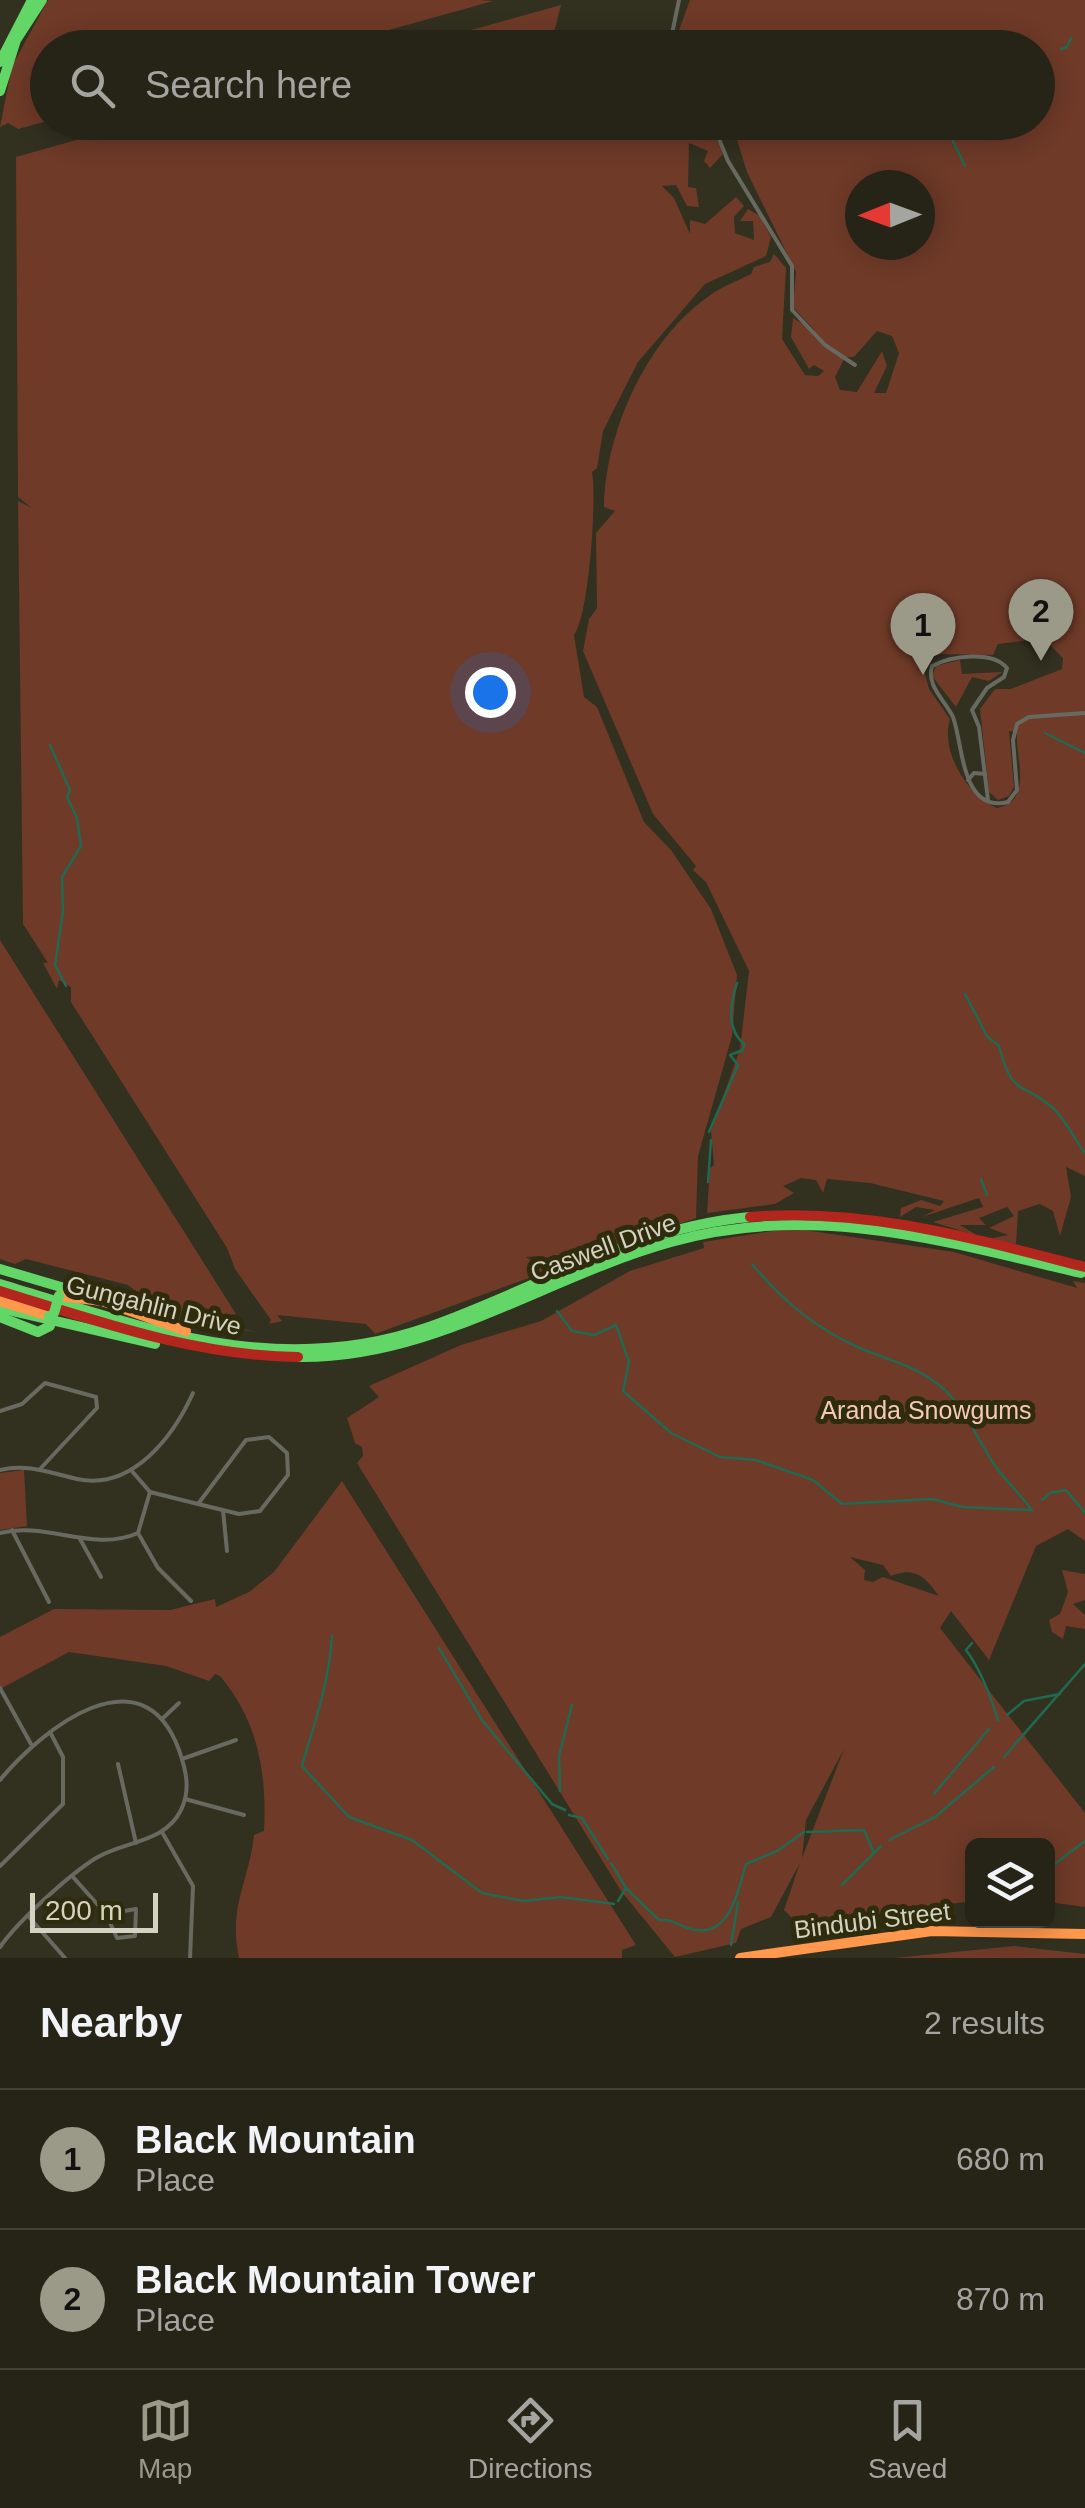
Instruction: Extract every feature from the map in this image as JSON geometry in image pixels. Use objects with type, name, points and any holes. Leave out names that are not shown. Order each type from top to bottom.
[{"type":"main road","points":[[0,62],[32,0]]},
{"type":"main road","points":[[0,91],[16,40],[42,0]]},
{"type":"main road","name":"Caswell Drive","points":[[260,1359],[334,1358],[396,1347],[677,1228],[795,1212],[894,1219],[1085,1270]]},
{"type":"main road","name":"Caswell Drive","points":[[571,1271],[675,1239],[735,1227],[797,1222],[904,1230],[1085,1270]]},
{"type":"main road","name":"Caswell Drive","points":[[474,1308],[542,1284]]},
{"type":"main road","points":[[1,1285],[102,1300],[151,1321]]},
{"type":"main road","points":[[1,1285],[55,1288],[60,1296]]},
{"type":"main road","points":[[1,1285],[20,1304],[51,1321]]},
{"type":"main road","name":"Gungahlin Drive","points":[[1,1285],[163,1332],[259,1351],[323,1351],[378,1342],[474,1308]]},
{"type":"main road","name":"Gungahlin Drive","points":[[1,1285],[174,1344],[260,1359]]},
{"type":"main road","points":[[0,1317],[37,1332],[51,1321],[60,1296],[66,1293],[151,1321],[246,1343],[321,1345],[401,1332],[474,1308]]},
{"type":"main road","name":"Bindubi Street","points":[[740,1958],[921,1932],[1085,1933]]},
{"type":"street","points":[[673,30],[679,0]]},
{"type":"street","points":[[719,140],[728,161],[792,266],[792,310],[825,345],[855,365]]},
{"type":"street","points":[[988,800],[973,706],[987,688],[1004,677],[1007,668],[996,659],[947,660],[932,666],[929,676],[954,719],[969,781],[988,800],[1002,804],[1015,795],[1013,736],[1023,719],[1085,713]]},
{"type":"street","points":[[969,781],[974,773],[985,777]]},
{"type":"street","points":[[969,781],[985,777]]},
{"type":"street","points":[[0,1411],[22,1404],[45,1384],[96,1397],[96,1410],[40,1470]]},
{"type":"street","points":[[0,1470],[40,1470],[97,1481],[130,1470],[178,1426],[193,1393]]},
{"type":"street","points":[[130,1470],[150,1492],[198,1504],[223,1510],[246,1515],[268,1505],[290,1468],[287,1453],[277,1441],[262,1436],[246,1440],[198,1504]]},
{"type":"street","points":[[150,1492],[138,1533],[158,1568],[190,1601]]},
{"type":"street","points":[[223,1510],[227,1551]]},
{"type":"street","points":[[12,1530],[49,1602]]},
{"type":"street","points":[[0,1533],[39,1530],[80,1539],[138,1533]]},
{"type":"street","points":[[80,1539],[101,1577]]},
{"type":"street","points":[[0,1688],[31,1744]]},
{"type":"street","points":[[0,1780],[31,1744],[50,1732],[110,1702],[139,1703],[162,1718],[182,1760],[185,1799],[177,1817],[162,1832],[99,1856],[0,1947]]},
{"type":"street","points":[[162,1718],[180,1703]]},
{"type":"street","points":[[0,1866],[64,1804],[63,1757],[50,1732]]},
{"type":"street","points":[[182,1760],[236,1740]]},
{"type":"street","points":[[118,1764],[136,1842]]},
{"type":"street","points":[[185,1799],[244,1815]]},
{"type":"street","points":[[162,1832],[193,1886],[190,1958]]},
{"type":"street","points":[[73,1878],[106,1914],[117,1938],[135,1936],[136,1909],[106,1914]]},
{"type":"street","points":[[29,1917],[65,1958]]},
{"type":"green space","points":[[48,0],[493,1],[389,30],[32,30]]},
{"type":"green space","points":[[690,0],[1085,0],[1085,1176],[1066,1167],[1071,1197],[1060,1236],[1053,1211],[1040,1204],[1018,1211],[1016,1244],[989,1239],[1008,1235],[989,1228],[1014,1216],[1007,1207],[979,1218],[986,1225],[960,1225],[978,1236],[933,1222],[983,1207],[979,1198],[922,1217],[935,1210],[916,1207],[900,1217],[901,1208],[921,1200],[940,1206],[944,1201],[870,1183],[827,1179],[823,1193],[816,1180],[801,1178],[783,1186],[794,1193],[775,1204],[707,1213],[710,1168],[714,1165],[711,1131],[740,1049],[749,971],[706,882],[653,814],[583,651],[589,619],[597,608],[596,533],[615,511],[604,507],[612,449],[633,390],[648,362],[686,314],[709,296],[751,274],[754,267],[770,262],[774,254],[786,268],[782,339],[805,375],[818,376],[824,371],[814,365],[809,369],[791,337],[793,318],[815,331],[793,307],[796,272],[747,172],[737,140],[1055,140],[1055,30],[679,30]],"holes":[[[877,331],[892,336],[899,353],[886,393],[874,393],[887,366],[882,351],[857,392],[840,390],[835,377],[845,357],[854,357]],[[1029,640],[1049,644],[1063,658],[1062,669],[1011,689],[995,689],[980,709],[989,792],[998,800],[1009,796],[1014,787],[1009,731],[1017,732],[1019,788],[1008,804],[997,808],[976,793],[958,771],[949,745],[950,719],[929,689],[924,670],[929,658],[941,654],[993,655],[998,644]]]},
{"type":"green space","points":[[561,5],[555,30],[471,30]]},
{"type":"green space","points":[[30,33],[30,126],[18,129],[8,123],[0,127],[12,66]]},
{"type":"green space","points":[[76,140],[717,140],[723,154],[710,168],[704,161],[708,151],[689,143],[688,187],[696,188],[699,207],[687,206],[676,185],[662,186],[674,198],[690,234],[690,220],[705,224],[736,197],[744,206],[734,217],[735,233],[754,240],[753,221],[740,221],[748,209],[760,216],[771,237],[766,256],[705,284],[638,362],[603,431],[597,468],[592,472],[588,582],[574,635],[584,697],[597,707],[644,822],[671,850],[711,909],[737,975],[732,1036],[698,1156],[696,1218],[553,1269],[541,1256],[526,1257],[548,1271],[375,1334],[366,1324],[277,1315],[282,1321],[269,1324],[271,1320],[235,1269],[227,1248],[71,1002],[71,987],[59,980],[57,989],[43,963],[48,963],[23,924],[18,501],[32,508],[18,497],[16,157]]},
{"type":"green space","points":[[960,660],[962,674],[1002,672],[989,681],[972,677],[956,707],[932,676],[936,666]]},
{"type":"green space","points":[[0,940],[236,1314],[209,1317],[193,1309],[204,1317],[190,1318],[261,1333],[175,1319],[148,1306],[172,1312],[148,1301],[128,1285],[26,1259],[15,1264],[0,1259]]},
{"type":"green space","name":"Aranda Snowgums","points":[[791,1228],[954,1252],[1077,1288],[1073,1281],[1085,1283],[1085,1541],[1068,1529],[1036,1546],[989,1660],[951,1611],[940,1628],[1085,1813],[1085,1907],[1055,1903],[1055,1838],[965,1838],[965,1902],[799,1925],[784,1910],[800,1863],[771,1917],[741,1929],[736,1943],[675,1957],[621,1891],[357,1463],[363,1456],[362,1447],[355,1443],[347,1418],[379,1397],[369,1386],[461,1345],[541,1321],[630,1271],[704,1248],[703,1242]],"holes":[[[850,1557],[883,1565],[891,1576],[907,1572],[919,1575],[939,1596],[883,1577],[873,1582],[864,1580],[865,1570]],[[844,1749],[802,1858],[806,1820]]]},
{"type":"green space","points":[[24,1470],[27,1526],[0,1530],[0,1473]]},
{"type":"green space","points":[[342,1481],[636,1945],[622,1950],[622,1958],[239,1958],[238,1909],[254,1835],[264,1831],[264,1789],[251,1730],[220,1676],[215,1674],[209,1681],[166,1666],[69,1652],[0,1689],[0,1637],[54,1609],[170,1610],[215,1599],[216,1607],[249,1592],[274,1572]]},
{"type":"green space","points":[[1062,1570],[1085,1574],[1085,1600],[1073,1604],[1085,1615],[1085,1629],[1066,1626],[1063,1639],[1052,1632],[1049,1620],[1060,1614],[1068,1592]]},
{"type":"green space","points":[[1014,1946],[1085,1954],[1085,1958],[895,1958]]},
{"type":"waterway","points":[[1068,45],[1071,38]]},
{"type":"waterway","points":[[1061,49],[1067,47]]},
{"type":"waterway","points":[[952,140],[965,166]]},
{"type":"waterway","points":[[1045,733],[1085,753]]},
{"type":"waterway","points":[[50,745],[70,790],[67,797],[77,818],[81,846],[62,877],[63,911],[55,965],[66,986]]},
{"type":"waterway","points":[[709,1132],[738,1065],[730,1055],[743,1050],[731,1016],[737,983]]},
{"type":"waterway","points":[[965,994],[987,1036],[999,1046],[1014,1081],[1053,1108],[1085,1153]]},
{"type":"waterway","points":[[708,1182],[711,1140]]},
{"type":"waterway","points":[[981,1179],[987,1195]]},
{"type":"waterway","points":[[752,1264],[788,1302],[815,1323],[939,1385],[956,1403],[996,1467],[1031,1509]]},
{"type":"waterway","points":[[557,1311],[572,1331],[594,1335],[616,1325],[629,1362],[623,1391],[671,1433],[720,1457],[756,1460],[813,1480],[842,1504],[932,1499],[963,1507],[1032,1510]]},
{"type":"waterway","points":[[1042,1500],[1050,1493],[1066,1490],[1085,1513]]},
{"type":"waterway","points":[[332,1636],[324,1687],[302,1766],[349,1817],[412,1840],[482,1893],[523,1901],[561,1897],[614,1904]]},
{"type":"waterway","points":[[972,1643],[966,1650],[985,1683],[998,1720]]},
{"type":"waterway","points":[[439,1648],[482,1720],[552,1804],[565,1810]]},
{"type":"waterway","points":[[1004,1757],[1085,1664]]},
{"type":"waterway","points":[[1007,1715],[1024,1701],[1060,1694]]},
{"type":"waterway","points":[[560,1791],[559,1756],[572,1705]]},
{"type":"waterway","points":[[934,1794],[989,1729]]},
{"type":"waterway","points":[[889,1840],[935,1817],[994,1767]]},
{"type":"waterway","points":[[569,1815],[582,1818],[608,1859]]},
{"type":"waterway","points":[[807,1832],[864,1830],[874,1853]]},
{"type":"waterway","points":[[618,1901],[626,1888],[659,1920],[688,1928],[714,1928],[730,1911],[746,1864],[777,1851],[804,1832]]},
{"type":"waterway","points":[[1055,1864],[1085,1841]]},
{"type":"waterway","points":[[842,1885],[881,1846]]},
{"type":"waterway","points":[[611,1863],[626,1888]]},
{"type":"waterway","points":[[731,1945],[738,1902]]},
{"type":"traffic: fast","points":[[0,62],[32,0]]},
{"type":"traffic: fast","points":[[0,91],[16,40],[42,0]]},
{"type":"traffic: fast","points":[[0,1284],[107,1317],[212,1342],[318,1349],[373,1342],[429,1327],[626,1246],[707,1223],[750,1217]]},
{"type":"traffic: fast","points":[[298,1357],[348,1354],[396,1345],[442,1331],[624,1257],[671,1242],[775,1225],[877,1230],[1081,1273]]},
{"type":"traffic: fast","points":[[0,1269],[71,1290]]},
{"type":"traffic: fast","points":[[54,1313],[59,1296]]},
{"type":"traffic: fast","points":[[0,1308],[155,1344]]},
{"type":"traffic: fast","points":[[49,1316],[49,1326]]},
{"type":"traffic: fast","points":[[0,1317],[38,1332],[50,1326]]},
{"type":"traffic: slow","points":[[59,1296],[102,1301],[186,1331]]},
{"type":"traffic: slow","points":[[0,1301],[49,1316]]},
{"type":"traffic: slow","points":[[740,1958],[932,1931],[1085,1934]]},
{"type":"traffic: jam","points":[[750,1217],[793,1215],[878,1221],[961,1236],[1085,1267]]},
{"type":"traffic: jam","points":[[0,1291],[184,1344],[298,1357]]},
{"type":"place","name":"Black Mountain Tower","points":[[1041,661]]},
{"type":"place","name":"Black Mountain","points":[[923,675]]}]
